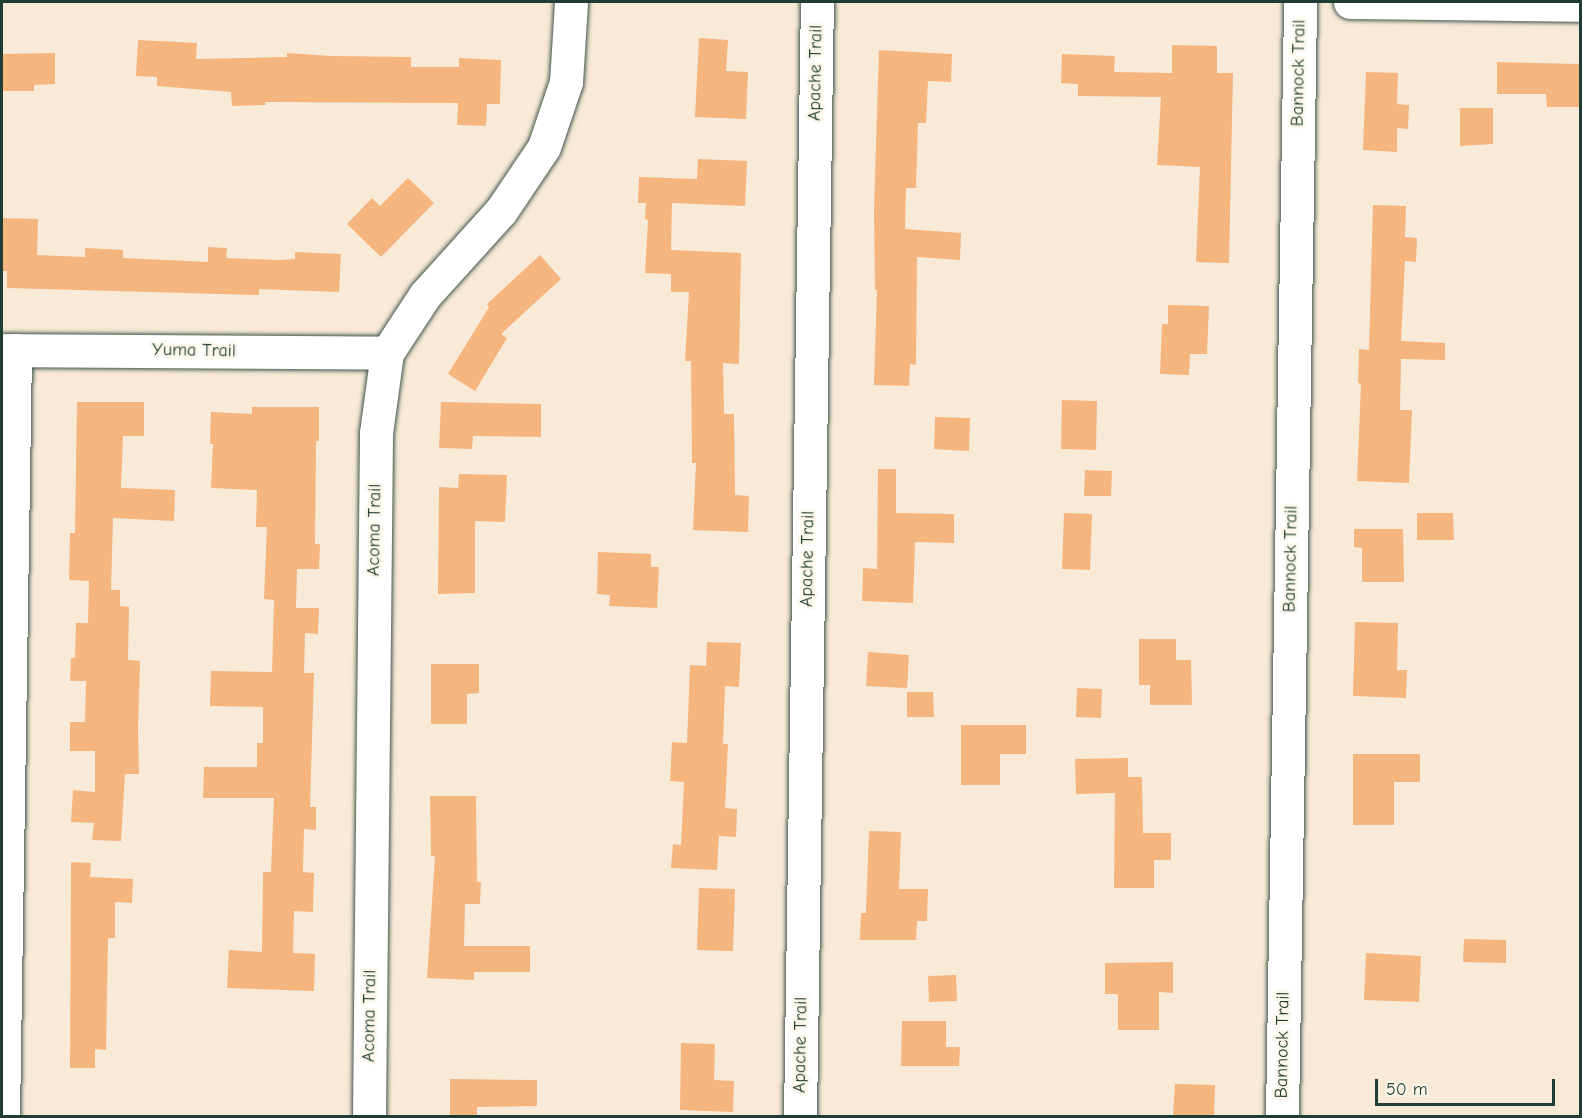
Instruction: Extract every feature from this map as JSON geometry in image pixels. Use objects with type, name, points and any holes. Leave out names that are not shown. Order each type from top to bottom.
[{"type":"street","name":"Acoma Trail","points":[[369,1116],[376,432],[387,353],[425,295],[501,211],[544,147],[566,82],[571,2]]},
{"type":"street","name":"Apache Trail","points":[[800,1116],[817,2]]},
{"type":"street","name":"Bannock Trail","points":[[1282,1116],[1300,2]]},
{"type":"street","points":[[1350,2],[1581,5]]},
{"type":"street","name":"Yuma Trail","points":[[8,350],[387,353]]},
{"type":"street","points":[[3,1116],[8,350]]},
{"type":"building","points":[[699,38],[728,40],[726,71],[748,72],[746,119],[695,117]]},
{"type":"building","points":[[138,40],[197,43],[196,59],[287,57],[287,53],[411,57],[411,67],[459,67],[459,58],[501,60],[500,104],[487,104],[486,126],[457,125],[458,103],[265,102],[266,105],[232,106],[231,92],[157,86],[157,77],[136,76]]},
{"type":"building","points":[[1172,45],[1217,46],[1217,73],[1233,73],[1229,263],[1196,262],[1200,167],[1157,165],[1161,97],[1078,96],[1078,84],[1061,83],[1062,54],[1115,56],[1114,72],[1172,73]]},
{"type":"building","points":[[879,50],[952,54],[951,82],[928,81],[926,123],[918,123],[916,188],[906,188],[905,229],[961,233],[960,260],[917,257],[916,365],[910,364],[909,386],[874,385],[877,290],[875,290],[874,210]]},
{"type":"building","points":[[55,53],[55,84],[34,85],[34,91],[2,91],[2,54]]},
{"type":"building","points":[[1497,62],[1581,64],[1581,107],[1547,107],[1546,94],[1497,94]]},
{"type":"building","points":[[1366,72],[1398,73],[1397,104],[1409,105],[1408,129],[1397,128],[1397,152],[1363,150]]},
{"type":"building","points":[[1460,108],[1493,108],[1493,144],[1460,146]]},
{"type":"building","points":[[698,159],[747,161],[745,206],[672,203],[671,250],[741,253],[739,364],[723,363],[724,414],[734,414],[735,495],[749,496],[748,532],[693,530],[696,463],[692,463],[691,361],[685,361],[689,292],[671,292],[671,274],[645,273],[648,220],[645,219],[646,203],[638,203],[639,177],[697,179]]},
{"type":"building","points":[[408,178],[434,203],[381,257],[347,224],[372,198],[380,206]]},
{"type":"building","points":[[1373,205],[1406,206],[1405,237],[1417,238],[1416,262],[1405,261],[1401,341],[1445,343],[1445,360],[1401,359],[1400,410],[1412,410],[1409,483],[1357,481],[1361,384],[1358,383],[1359,349],[1369,350]]},
{"type":"building","points":[[2,218],[38,219],[37,255],[85,257],[85,248],[123,250],[123,258],[208,262],[208,247],[227,248],[226,258],[278,260],[295,259],[295,252],[341,254],[339,292],[259,289],[259,295],[7,288],[7,271],[2,271]]},
{"type":"building","points":[[540,255],[561,279],[501,334],[507,338],[475,391],[448,374],[489,307],[487,304]]},
{"type":"building","points":[[1168,305],[1209,306],[1207,354],[1190,354],[1189,375],[1160,374],[1162,324],[1168,324]]},
{"type":"building","points":[[1062,400],[1097,401],[1096,450],[1061,449]]},
{"type":"building","points":[[77,402],[144,402],[144,436],[123,436],[121,488],[175,490],[174,521],[113,518],[111,590],[120,590],[120,606],[129,607],[128,660],[140,661],[139,774],[125,774],[121,841],[92,840],[94,823],[71,822],[73,790],[95,792],[95,751],[70,751],[70,722],[85,722],[86,681],[70,681],[71,658],[75,658],[76,623],[88,623],[89,581],[69,580],[70,533],[75,533]]},
{"type":"building","points":[[441,402],[541,404],[541,437],[473,436],[472,449],[439,448]]},
{"type":"building","points":[[252,407],[319,407],[319,441],[316,441],[315,544],[320,544],[319,569],[297,569],[296,608],[319,608],[318,634],[305,633],[304,673],[314,673],[310,807],[316,807],[316,830],[304,829],[303,872],[314,873],[313,912],[294,911],[293,953],[315,954],[314,991],[227,988],[229,950],[262,952],[263,872],[271,872],[274,798],[203,798],[204,767],[257,767],[257,743],[263,743],[263,707],[210,706],[211,671],[272,672],[274,600],[264,599],[267,527],[256,527],[257,490],[211,488],[213,444],[210,444],[211,412],[252,414]]},
{"type":"building","points":[[935,417],[970,418],[969,451],[934,449]]},
{"type":"building","points":[[878,469],[896,469],[896,513],[954,514],[954,543],[915,542],[913,603],[862,601],[863,568],[877,569]]},
{"type":"building","points":[[1085,470],[1112,471],[1111,496],[1084,496]]},
{"type":"building","points":[[459,474],[507,475],[505,522],[475,521],[475,593],[438,594],[439,487],[458,488]]},
{"type":"building","points":[[1064,513],[1092,514],[1090,570],[1062,569]]},
{"type":"building","points":[[1417,513],[1453,513],[1454,540],[1417,540]]},
{"type":"building","points":[[1354,529],[1403,529],[1404,582],[1362,582],[1362,548],[1354,547]]},
{"type":"building","points":[[598,552],[651,554],[651,567],[659,567],[657,608],[609,606],[610,595],[597,594]]},
{"type":"building","points":[[1355,622],[1398,623],[1397,670],[1407,670],[1406,698],[1353,696]]},
{"type":"building","points":[[1139,639],[1176,639],[1176,660],[1191,660],[1192,705],[1150,705],[1150,685],[1139,685]]},
{"type":"building","points":[[707,642],[741,643],[739,687],[725,686],[723,744],[728,744],[725,808],[737,809],[736,837],[719,836],[717,870],[671,868],[673,844],[681,845],[684,782],[670,781],[672,742],[687,743],[690,665],[706,666]]},
{"type":"building","points":[[868,652],[909,655],[907,688],[866,686]]},
{"type":"building","points":[[431,664],[479,664],[479,693],[467,694],[467,724],[431,724]]},
{"type":"building","points":[[1077,688],[1102,689],[1101,718],[1076,717]]},
{"type":"building","points":[[907,692],[933,692],[934,717],[907,717]]},
{"type":"building","points":[[961,725],[1026,725],[1026,754],[1000,754],[1000,785],[961,785]]},
{"type":"building","points":[[1353,754],[1420,754],[1420,782],[1394,782],[1394,825],[1353,825]]},
{"type":"building","points":[[1128,758],[1128,777],[1142,777],[1143,833],[1171,833],[1171,860],[1154,860],[1154,888],[1114,888],[1115,793],[1076,794],[1075,759]]},
{"type":"building","points":[[430,796],[476,796],[477,882],[481,882],[480,904],[465,904],[464,946],[530,946],[530,972],[474,972],[474,980],[427,978],[435,856],[431,856]]},
{"type":"building","points":[[869,831],[901,832],[899,889],[928,889],[927,921],[917,921],[916,940],[860,940],[861,913],[866,913]]},
{"type":"building","points":[[71,862],[91,863],[90,877],[133,879],[132,903],[115,902],[115,938],[108,938],[106,1050],[95,1049],[95,1068],[70,1068]]},
{"type":"building","points":[[699,888],[735,889],[733,951],[697,950]]},
{"type":"building","points":[[1464,939],[1506,940],[1506,963],[1463,962]]},
{"type":"building","points":[[1366,953],[1421,956],[1419,1002],[1364,1000]]},
{"type":"building","points":[[1173,962],[1173,993],[1159,992],[1159,1030],[1118,1030],[1118,994],[1105,994],[1105,963]]},
{"type":"building","points":[[956,975],[957,1001],[929,1002],[928,976]]},
{"type":"building","points":[[902,1021],[946,1021],[946,1047],[960,1047],[959,1066],[901,1066]]},
{"type":"building","points":[[681,1043],[715,1044],[714,1080],[734,1081],[733,1112],[680,1110]]},
{"type":"building","points":[[450,1079],[537,1080],[537,1106],[477,1107],[477,1116],[450,1116]]},
{"type":"building","points":[[1175,1084],[1215,1085],[1214,1116],[1173,1116]]}]
